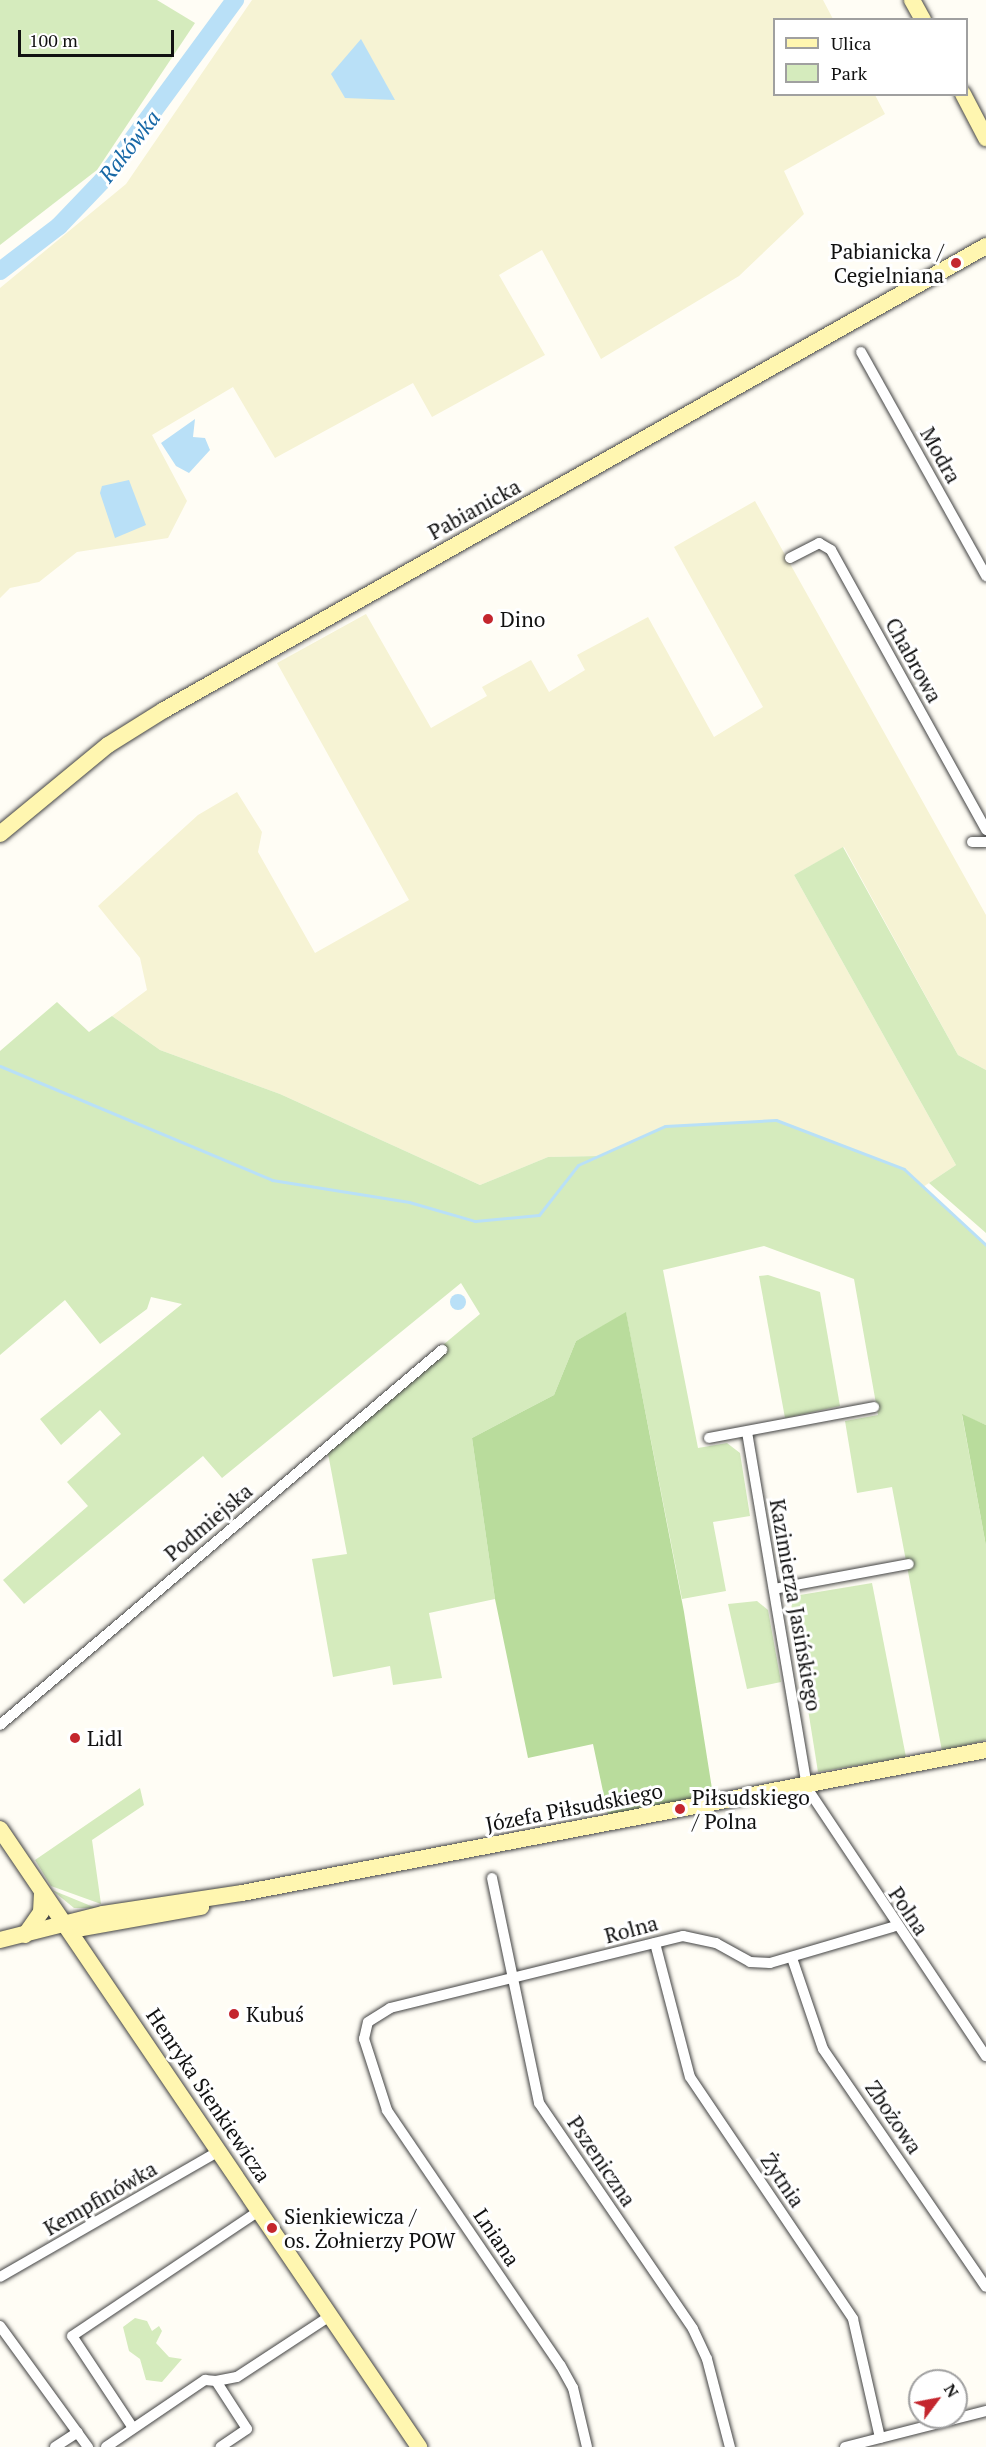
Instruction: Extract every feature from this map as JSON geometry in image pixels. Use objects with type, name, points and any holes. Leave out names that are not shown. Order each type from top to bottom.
[{"type":"main road","points":[[912,0],[922,18]]},
{"type":"main road","points":[[964,96],[986,138]]},
{"type":"main road","name":"Pabianicka","points":[[0,834],[100,752],[164,711],[986,246]]},
{"type":"main road","name":"Józefa Piłsudskiego","points":[[0,1940],[986,1750]]},
{"type":"main road","name":"Henryka Sienkiewicza","points":[[0,1829],[42,1893],[85,1951],[419,2447]]},
{"type":"main road","points":[[25,1935],[41,1912],[42,1893],[72,1912],[99,1921],[85,1951]]},
{"type":"street","name":"Modra","points":[[861,352],[986,576]]},
{"type":"street","name":"Chabrowa","points":[[790,558],[819,543],[831,550],[986,830]]},
{"type":"street","points":[[972,842],[986,842]]},
{"type":"street","name":"Podmiejska","points":[[0,1725],[442,1350]]},
{"type":"street","points":[[709,1438],[874,1407]]},
{"type":"street","name":"Kazimierza Jasińskiego","points":[[747,1432],[806,1785]]},
{"type":"street","points":[[774,1589],[909,1564]]},
{"type":"street","name":"Polna","points":[[806,1785],[896,1926],[986,2056]]},
{"type":"street","name":"Pszeniczna","points":[[492,1878],[511,1980],[539,2103],[693,2329],[707,2359],[730,2447]]},
{"type":"street","name":"Rolna","points":[[372,2017],[655,1943],[700,1936],[750,1962],[792,1958],[896,1926]]},
{"type":"street","name":"Żytnia","points":[[655,1943],[690,2077],[853,2319],[880,2438]]},
{"type":"street","name":"Zbożowa","points":[[792,1958],[824,2049],[986,2287]]},
{"type":"street","name":"Lniana","points":[[372,2017],[364,2039],[387,2110],[561,2365],[573,2388],[587,2447]]},
{"type":"street","name":"Kempfinówka","points":[[0,2277],[219,2151]]},
{"type":"street","points":[[133,2428],[72,2336],[260,2211]]},
{"type":"street","points":[[106,2447],[198,2382],[237,2377],[330,2316]]},
{"type":"street","points":[[0,2326],[88,2447]]},
{"type":"street","points":[[216,2381],[247,2429],[220,2447]]},
{"type":"street","points":[[851,2446],[986,2411]]},
{"type":"street","points":[[55,2447],[78,2432]]},
{"type":"shaded area","points":[[252,0],[823,0],[832,18],[773,18],[773,96],[876,96],[885,114],[784,171],[804,214],[739,276],[601,359],[542,250],[499,275],[545,355],[432,417],[413,383],[275,458],[233,387],[152,435],[187,501],[168,538],[77,552],[39,582],[10,588],[0,598],[0,288],[126,184]]},
{"type":"shaded area","points":[[755,501],[986,915],[986,1070],[958,1055],[844,847],[794,875],[956,1165],[923,1187],[904,1169],[776,1120],[665,1126],[598,1156],[548,1157],[480,1185],[280,1094],[160,1050],[112,1016],[147,990],[140,958],[98,906],[198,815],[237,792],[262,832],[258,852],[315,953],[409,900],[277,663],[366,614],[431,728],[487,696],[482,687],[531,660],[549,692],[585,670],[577,655],[648,617],[714,737],[763,707],[674,547]]},
{"type":"green space","points":[[0,0],[157,0],[195,23],[97,170],[0,245]]},
{"type":"green space","points":[[843,847],[958,1055],[986,1070],[986,1233],[929,1183],[956,1165],[794,875]]},
{"type":"green space","points":[[57,1002],[89,1032],[112,1016],[160,1050],[280,1094],[480,1185],[548,1157],[598,1156],[665,1126],[776,1120],[904,1169],[986,1245],[986,1425],[962,1415],[986,1546],[986,1740],[942,1751],[892,1487],[857,1493],[845,1421],[878,1415],[854,1279],[764,1246],[663,1270],[698,1448],[727,1443],[740,1453],[750,1516],[713,1522],[726,1591],[682,1599],[626,1313],[576,1341],[554,1395],[472,1438],[495,1599],[429,1613],[442,1678],[393,1685],[390,1666],[333,1677],[312,1559],[347,1554],[326,1443],[480,1314],[461,1283],[222,1478],[203,1456],[24,1604],[3,1580],[88,1506],[67,1482],[121,1434],[100,1410],[61,1445],[40,1419],[182,1304],[151,1297],[147,1309],[100,1344],[65,1300],[0,1355],[0,1051]]},
{"type":"green space","points":[[768,1275],[820,1292],[840,1406],[785,1418],[759,1276]]},
{"type":"green space","points":[[626,1312],[684,1612],[713,1795],[608,1815],[593,1744],[528,1758],[495,1599],[472,1438],[554,1395],[576,1341]]},
{"type":"green space","points":[[962,1414],[986,1425],[986,1546]]},
{"type":"green space","points":[[872,1583],[906,1757],[818,1772],[791,1603],[800,1595]]},
{"type":"green space","points":[[757,1601],[768,1610],[781,1682],[747,1689],[728,1604]]},
{"type":"green space","points":[[140,1788],[144,1805],[92,1840],[101,1904],[51,1886],[35,1860]]},
{"type":"green space","points":[[52,1890],[96,1908],[74,1908]]},
{"type":"green space","points":[[135,2318],[147,2321],[152,2331],[159,2326],[162,2331],[156,2343],[169,2357],[182,2359],[162,2382],[146,2380],[140,2359],[129,2351],[123,2327]]},
{"type":"water","points":[[361,39],[395,100],[345,98],[331,74]]},
{"type":"water","points":[[195,419],[193,437],[205,438],[210,450],[189,473],[176,466],[161,443]]},
{"type":"water","points":[[129,480],[146,525],[115,538],[100,493],[102,486]]},
{"type":"water","points":[[458,1294],[464,1296],[466,1302],[464,1308],[458,1310],[452,1308],[450,1302],[452,1296]]},
{"type":"waterway","name":"Rakówka","points":[[0,271],[59,226],[102,181],[235,0]]},
{"type":"waterway","points":[[0,1066],[272,1180],[409,1202],[475,1221],[539,1215],[578,1165],[665,1126],[776,1120],[904,1169],[986,1245]]},
{"type":"place","name":"Pabianicka / Cegielniana","points":[[956,263]]},
{"type":"place","name":"Dino","points":[[488,619]]},
{"type":"place","name":"Lidl","points":[[75,1738]]},
{"type":"place","name":"Piłsudskiego / Polna","points":[[680,1809]]},
{"type":"place","name":"Kubuś","points":[[234,2014]]},
{"type":"place","name":"Sienkiewicza / os. Żołnierzy POW","points":[[272,2228]]}]
